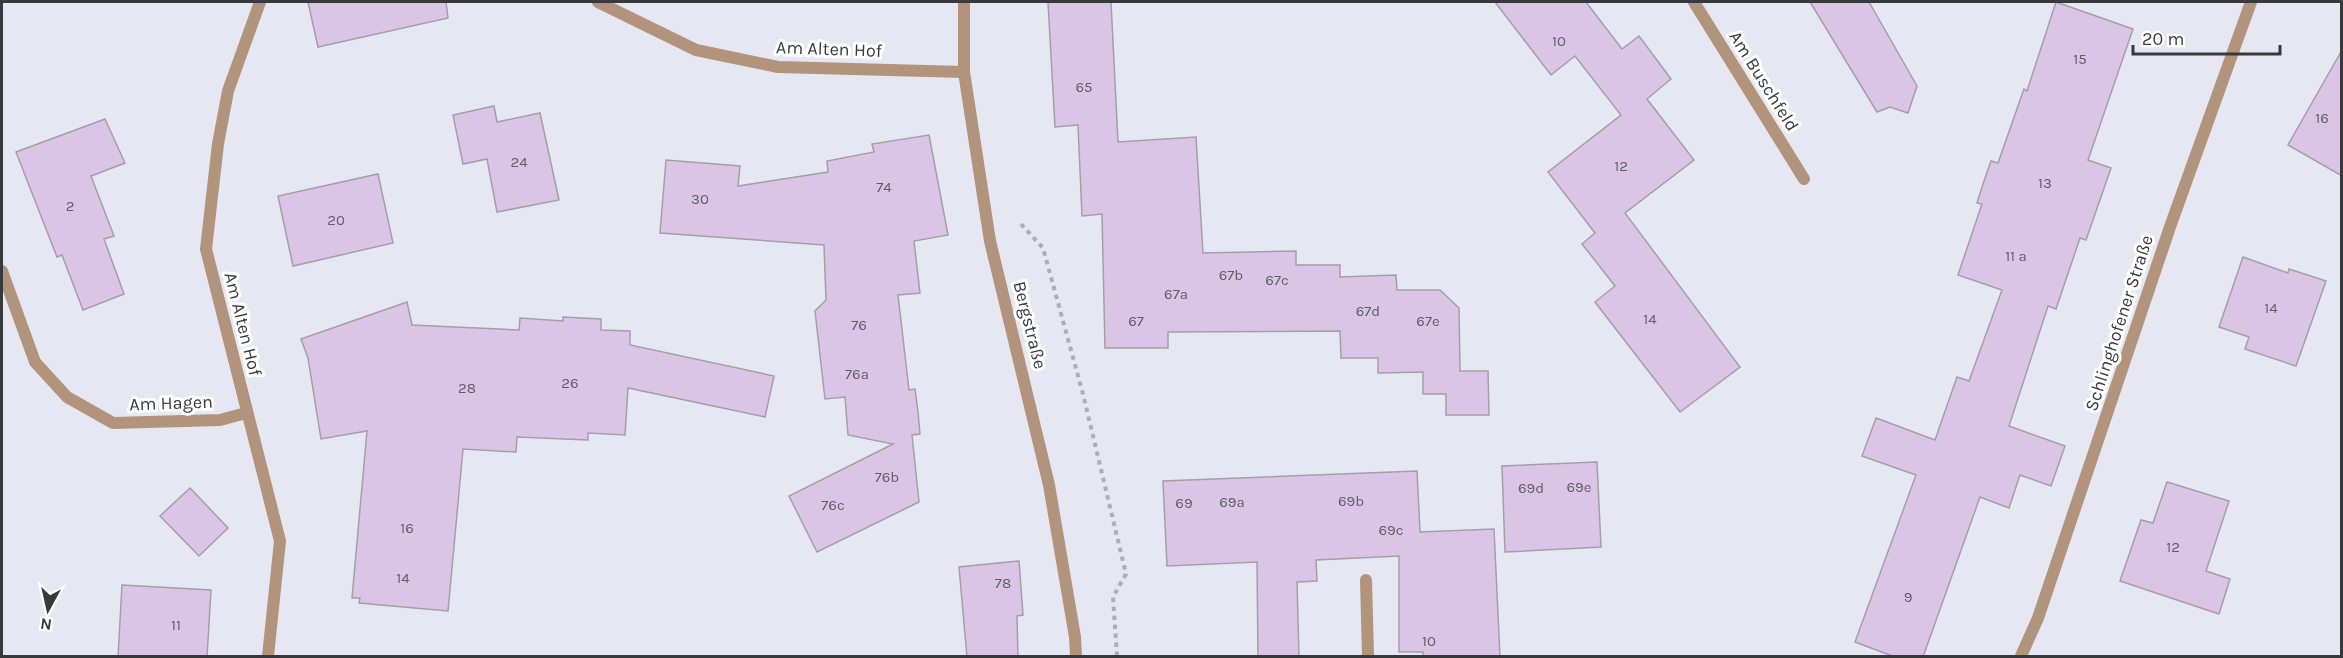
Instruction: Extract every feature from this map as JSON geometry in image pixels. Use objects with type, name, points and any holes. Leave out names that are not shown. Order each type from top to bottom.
[{"type":"street","name":"Am Alten Hof","points":[[260,2],[228,90],[218,144],[206,249],[280,541],[268,657]]},
{"type":"street","name":"Am Alten Hof","points":[[598,2],[696,50],[777,67],[964,72]]},
{"type":"street","name":"Bergstraße","points":[[964,2],[964,72],[990,241],[1049,485],[1075,638],[1076,657]]},
{"type":"street","name":"Am Buschfeld","points":[[1694,2],[1804,179]]},
{"type":"street","name":"Schlinghofener Straße","points":[[2021,657],[2038,618],[2171,224],[2251,2]]},
{"type":"street","name":"Am Hagen","points":[[2,271],[35,362],[67,397],[113,423],[220,420],[246,413]]},
{"type":"street","points":[[1366,580],[1368,657]]},
{"type":"path","points":[[1016,219],[1043,248],[1083,394],[1126,574],[1113,597],[1117,657]]},
{"type":"building","points":[[308,2],[446,2],[448,18],[318,47]]},
{"type":"building","points":[[1048,2],[1111,2],[1118,142],[1196,137],[1203,253],[1296,251],[1296,265],[1340,265],[1340,277],[1396,275],[1397,290],[1440,290],[1459,308],[1460,371],[1488,371],[1489,415],[1446,415],[1446,394],[1423,394],[1423,372],[1378,373],[1378,358],[1341,358],[1340,331],[1168,332],[1168,348],[1105,348],[1102,214],[1082,216],[1078,125],[1055,127]]},
{"type":"building","points":[[1495,2],[1586,2],[1622,49],[1639,36],[1671,79],[1647,99],[1694,160],[1625,213],[1740,367],[1680,412],[1595,302],[1615,286],[1582,244],[1595,233],[1548,172],[1621,115],[1575,56],[1551,75]]},
{"type":"building","points":[[1810,2],[1869,2],[1917,86],[1908,113],[1890,107],[1877,112]]},
{"type":"building","points":[[2056,2],[2133,29],[2088,160],[2111,168],[2086,240],[2080,238],[2056,309],[2048,306],[2009,426],[2065,446],[2051,486],[2020,475],[2009,508],[1980,497],[1923,657],[1895,657],[1855,642],[1916,475],[1862,456],[1876,418],[1935,440],[1957,377],[1969,381],[2002,290],[1958,275],[1982,204],[1977,203],[1991,161],[1998,163],[2024,89],[2027,91]]},
{"type":"building","points":[[2342,50],[2342,176],[2288,145]]},
{"type":"building","points":[[494,106],[497,122],[540,113],[559,200],[497,212],[487,159],[463,164],[453,115]]},
{"type":"building","points":[[105,119],[125,163],[91,176],[114,236],[104,239],[124,294],[83,310],[62,255],[57,257],[16,152]]},
{"type":"building","points":[[929,135],[948,235],[914,241],[920,293],[898,295],[909,390],[915,389],[918,412],[920,434],[912,435],[919,502],[817,552],[789,496],[893,444],[848,435],[845,397],[825,399],[815,311],[826,300],[824,245],[660,233],[666,160],[740,166],[738,186],[828,172],[827,161],[874,152],[872,144]]},
{"type":"building","points":[[378,174],[393,243],[293,266],[278,196]]},
{"type":"building","points":[[2243,257],[2288,273],[2289,269],[2326,281],[2296,366],[2245,349],[2249,337],[2219,327]]},
{"type":"building","points":[[407,302],[412,325],[519,330],[520,318],[563,321],[563,317],[601,319],[601,330],[630,331],[630,345],[774,376],[765,417],[628,388],[625,435],[588,433],[588,440],[517,437],[516,452],[463,449],[448,611],[359,603],[360,598],[352,598],[367,431],[321,439],[308,358],[301,339]]},
{"type":"building","points":[[1597,462],[1601,547],[1505,552],[1502,466]]},
{"type":"building","points":[[1417,471],[1420,532],[1494,529],[1500,657],[1423,657],[1423,652],[1399,652],[1399,556],[1316,560],[1317,581],[1297,582],[1299,657],[1258,657],[1257,562],[1167,566],[1163,481]]},
{"type":"building","points":[[2167,482],[2229,501],[2206,571],[2230,579],[2219,614],[2120,581],[2141,520],[2153,523]]},
{"type":"building","points":[[190,488],[228,528],[199,556],[160,516]]},
{"type":"building","points":[[1019,561],[1023,615],[1017,616],[1018,657],[967,657],[959,567]]},
{"type":"building","points":[[122,585],[211,590],[207,657],[118,657]]}]
